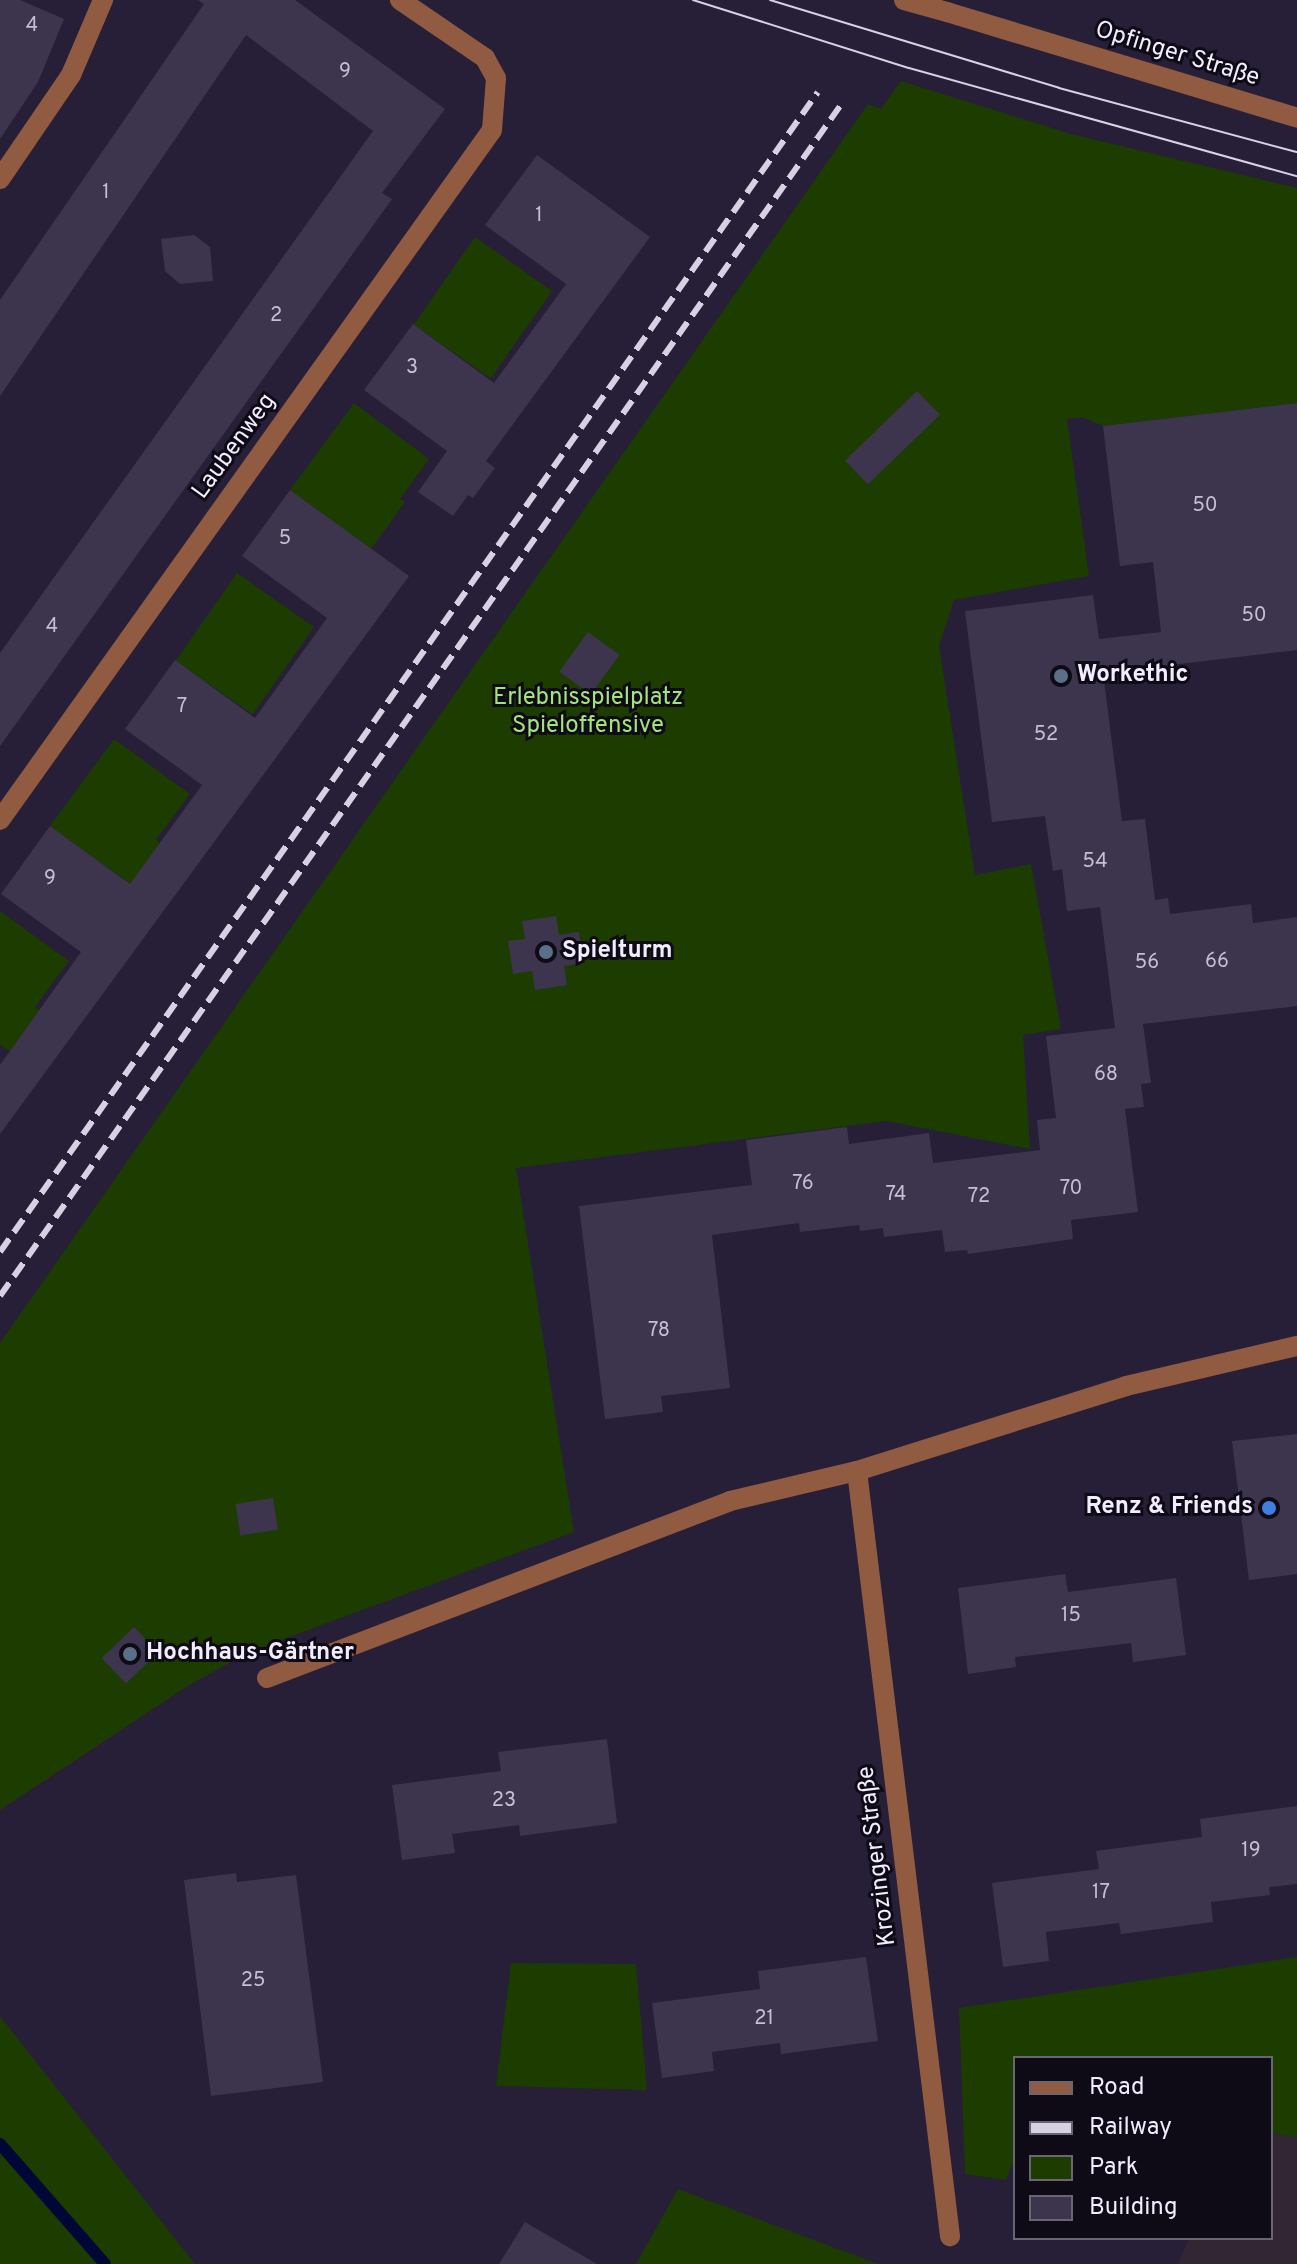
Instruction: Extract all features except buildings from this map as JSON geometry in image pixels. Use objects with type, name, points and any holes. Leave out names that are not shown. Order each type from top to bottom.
[{"type":"street","points":[[0,179],[71,75],[103,0]]},
{"type":"street","name":"Laubenweg","points":[[0,820],[475,159],[492,130],[496,78],[485,58],[400,0]]},
{"type":"street","name":"Opfinger Straße","points":[[904,0],[1297,118]]},
{"type":"street","points":[[267,1678],[730,1501],[857,1471],[1126,1386],[1297,1346]]},
{"type":"street","name":"Krozinger Straße","points":[[857,1471],[950,2236]]},
{"type":"shaded area","points":[[1273,2133],[1297,2137],[1297,2264],[1178,2264],[1188,2240],[1273,2240]]},
{"type":"green space","name":"Erlebnisspielplatz Spieloffensive","points":[[901,81],[1071,134],[1297,188],[1297,403],[1103,426],[1082,417],[1067,419],[1089,576],[954,600],[939,646],[975,875],[1031,864],[1061,1029],[1023,1035],[1030,1149],[887,1121],[516,1168],[574,1532],[251,1651],[191,1684],[0,1810],[0,1343],[868,104],[881,109]]},
{"type":"green space","points":[[475,237],[552,291],[491,379],[414,325]]},
{"type":"green space","points":[[354,403],[429,459],[400,499],[405,502],[371,549],[290,490]]},
{"type":"green space","points":[[237,573],[314,627],[253,715],[176,661]]},
{"type":"green space","points":[[114,739],[190,794],[156,840],[161,844],[132,885],[50,826]]},
{"type":"green space","points":[[0,911],[69,961],[35,1007],[41,1011],[11,1052],[0,1045]]},
{"type":"green space","points":[[1297,1957],[1297,2137],[1273,2133],[1273,2056],[1013,2056],[1013,2163],[1006,2180],[965,2174],[959,2008]]},
{"type":"green space","points":[[511,1963],[636,1964],[647,2090],[496,2086]]},
{"type":"green space","points":[[0,2016],[195,2264],[0,2264]]},
{"type":"green space","points":[[678,2189],[878,2264],[636,2264]]},
{"type":"waterway","points":[[0,2144],[105,2264]]},
{"type":"tram line","points":[[693,0],[909,68],[1297,176]]},
{"type":"tram line","points":[[770,0],[1059,88],[1297,152]]},
{"type":"railway","points":[[0,1252],[818,92]]},
{"type":"railway","points":[[0,1296],[843,102]]},
{"type":"place","name":"Workethic","points":[[1061,676]]},
{"type":"place","name":"Spielturm","points":[[546,952]]},
{"type":"place","name":"Renz & Friends","points":[[1269,1508]]},
{"type":"place","name":"Hochhaus-Gärtner","points":[[130,1654]]}]
